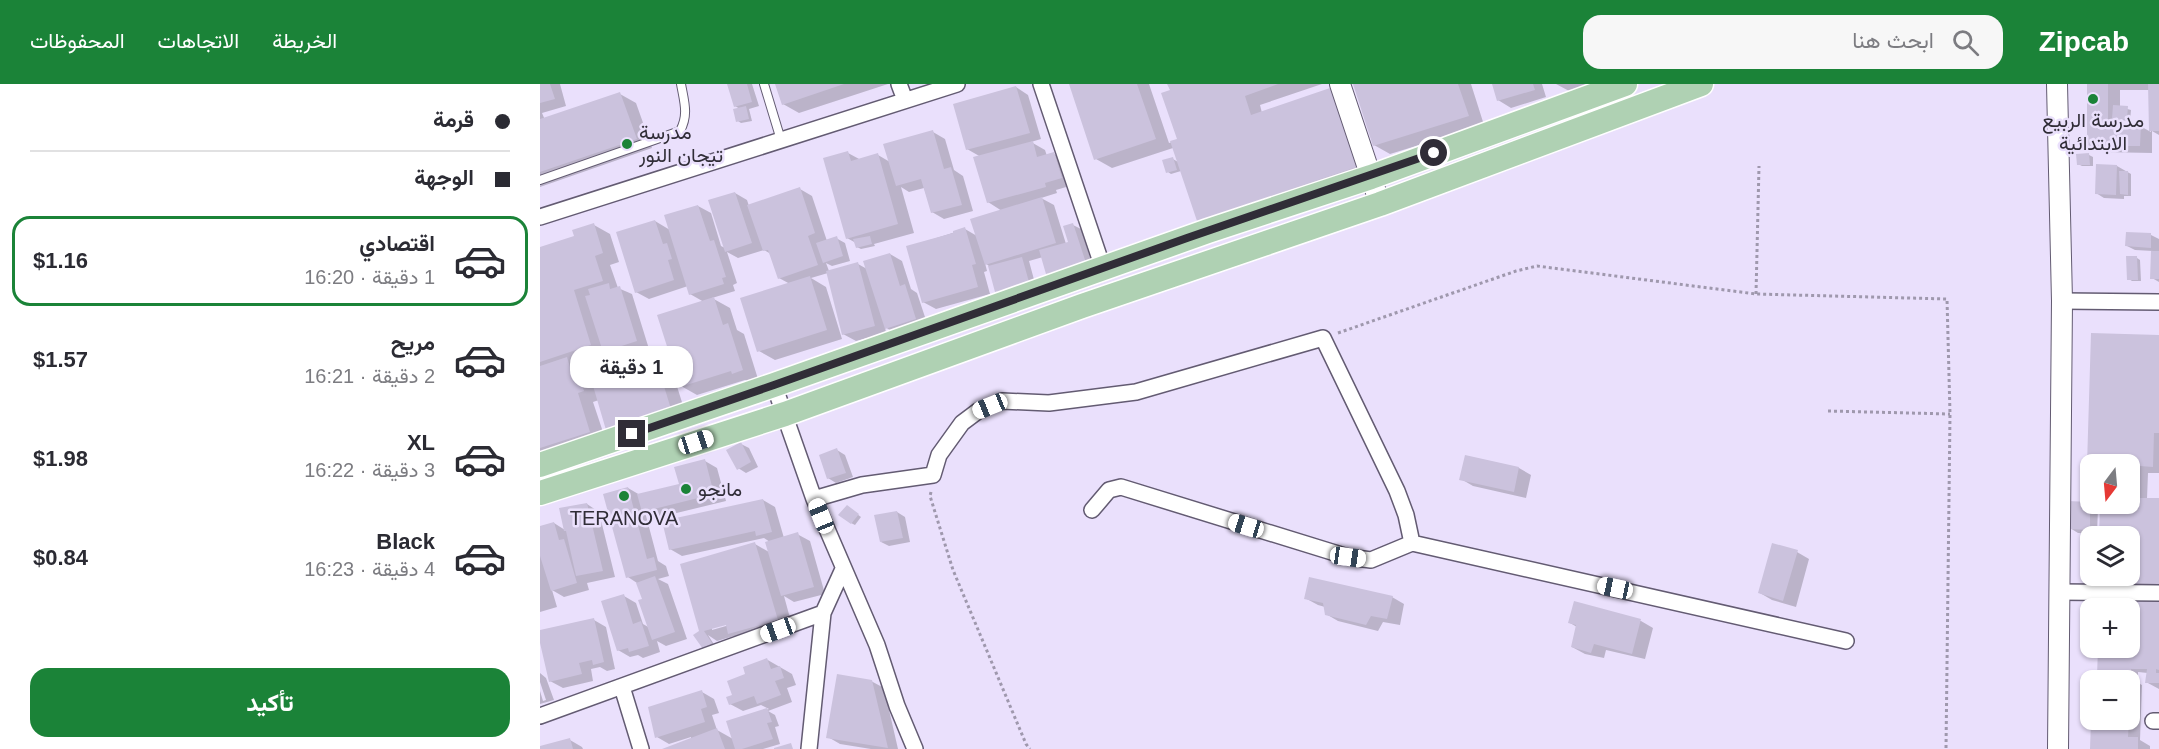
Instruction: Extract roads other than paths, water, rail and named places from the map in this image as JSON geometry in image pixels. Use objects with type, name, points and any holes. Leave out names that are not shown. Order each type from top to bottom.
[{"type":"main road","points":[[540,465],[1371,177],[1625,84]]},
{"type":"main road","points":[[540,493],[785,414],[1082,306],[1380,204],[1701,84]]},
{"type":"street","points":[[899,84],[905,100]]},
{"type":"street","points":[[540,217],[957,84]]},
{"type":"street","points":[[1041,84],[1103,268]]},
{"type":"street","points":[[1340,84],[1380,204]]},
{"type":"street","points":[[2057,84],[2062,301],[2058,749]]},
{"type":"street","points":[[2062,301],[2159,302]]},
{"type":"street","points":[[814,499],[862,484],[933,475],[939,455],[962,423],[978,411],[1002,402],[1049,403],[1136,392],[1323,338],[1397,491],[1412,543]]},
{"type":"street","points":[[774,385],[814,499],[877,645],[897,706],[915,749]]},
{"type":"street","points":[[1092,510],[1109,490],[1121,487],[1348,557],[1371,560],[1412,543],[1846,641]]},
{"type":"street","points":[[808,749],[823,613],[843,568]]},
{"type":"street","points":[[2060,592],[2159,593]]},
{"type":"street","points":[[540,716],[823,613]]},
{"type":"street","points":[[622,687],[641,749]]},
{"type":"lane","points":[[540,180],[680,131],[686,120],[681,84]]},
{"type":"lane","points":[[764,84],[781,140]]},
{"type":"place","name":"مدرسة الربيع الابتدائية","points":[[2093,99]]},
{"type":"place","name":"مدرسة تيجان النور","points":[[627,144]]},
{"type":"place","name":"مانجو","points":[[686,489]]},
{"type":"place","name":"TERANOVA","points":[[624,496]]}]
